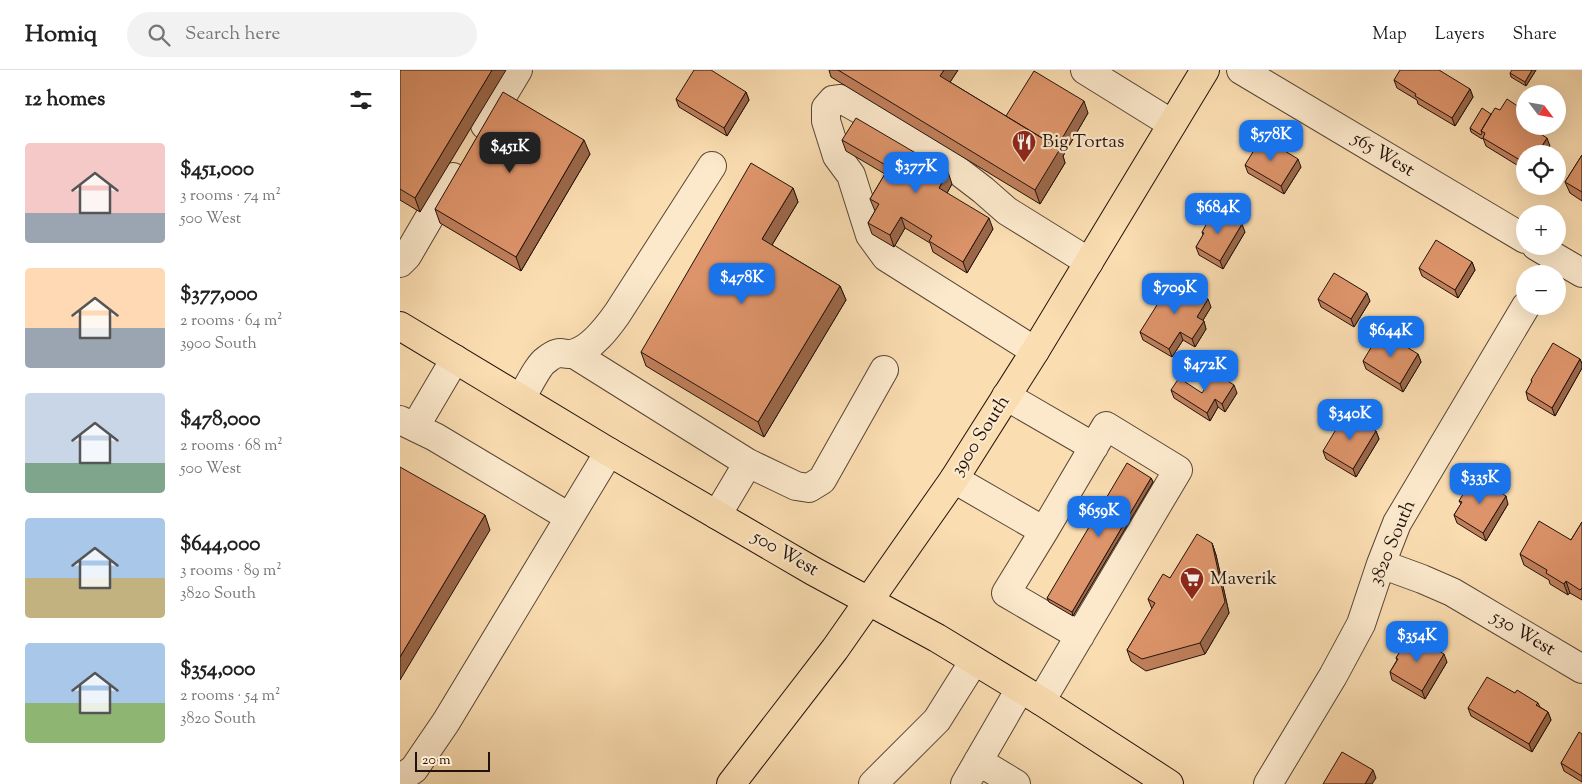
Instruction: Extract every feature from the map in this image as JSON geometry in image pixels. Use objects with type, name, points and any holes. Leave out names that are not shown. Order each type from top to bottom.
[{"type":"main road","name":"3900 South","points":[[731,784],[835,649],[954,479],[1035,351],[1205,70]]},
{"type":"main road","name":"500 West","points":[[400,326],[717,515],[814,571],[937,638],[1031,695],[1169,784]]},
{"type":"street","points":[[402,257],[518,70]]},
{"type":"street","points":[[1085,70],[1172,124]]},
{"type":"street","name":"565 West","points":[[1241,70],[1516,235]]},
{"type":"street","points":[[1035,351],[886,257],[870,235],[851,175],[837,156],[826,121],[826,108],[833,100],[841,99],[927,147],[1007,211],[1089,262]]},
{"type":"street","points":[[574,354],[589,345],[617,314],[712,166]]},
{"type":"street","points":[[1546,259],[1582,274]]},
{"type":"street","name":"3820 South","points":[[1268,784],[1333,676],[1361,624],[1397,523],[1521,315]]},
{"type":"street","points":[[521,398],[544,361],[557,352],[574,354],[748,463],[796,486],[809,488],[822,480],[884,370]]},
{"type":"street","points":[[455,359],[407,424],[435,437],[569,517]]},
{"type":"street","points":[[1006,396],[1094,447]]},
{"type":"street","points":[[965,784],[978,760],[1080,636],[1178,470],[1106,426],[1006,592],[1080,636]]},
{"type":"street","points":[[400,779],[414,769],[446,722],[610,452]]},
{"type":"street","points":[[717,515],[748,463]]},
{"type":"street","points":[[954,479],[1044,531]]},
{"type":"street","name":"530 West","points":[[1381,564],[1452,592],[1582,669]]},
{"type":"street","points":[[873,784],[938,720],[974,661]]},
{"type":"street","points":[[978,760],[1016,784]]},
{"type":"building","points":[[400,70],[492,70],[415,198],[400,189]]},
{"type":"building","points":[[694,70],[711,70],[746,92],[724,128],[676,99]]},
{"type":"building","points":[[838,70],[944,70],[940,76],[1060,149],[1035,190]]},
{"type":"building","points":[[1400,70],[1439,70],[1470,89],[1452,118],[1415,96],[1416,94],[1394,80]]},
{"type":"building","points":[[1512,70],[1532,70],[1525,82],[1510,73]]},
{"type":"building","points":[[1034,71],[1084,101],[1057,147],[1006,116]]},
{"type":"building","points":[[503,92],[584,140],[516,257],[435,209]]},
{"type":"building","points":[[1507,99],[1516,105],[1516,135],[1542,135],[1547,138],[1543,145],[1516,145],[1516,158],[1483,138],[1485,133],[1481,131],[1495,108],[1500,110]]},
{"type":"building","points":[[1482,108],[1491,114],[1481,131],[1481,135],[1470,128]]},
{"type":"building","points":[[856,118],[948,172],[939,188],[989,218],[963,262],[929,241],[932,236],[901,217],[890,235],[868,223],[879,204],[870,199],[889,167],[842,140]]},
{"type":"building","points":[[1262,137],[1298,159],[1281,186],[1245,165]]},
{"type":"building","points":[[1582,155],[1582,192],[1566,183]]},
{"type":"building","points":[[751,163],[793,188],[762,239],[840,286],[758,422],[641,352]]},
{"type":"building","points":[[1215,209],[1242,224],[1220,261],[1196,247]]},
{"type":"building","points":[[1436,240],[1472,262],[1455,290],[1419,268]]},
{"type":"building","points":[[1334,273],[1367,293],[1351,319],[1318,299]]},
{"type":"building","points":[[1174,278],[1208,299],[1197,317],[1204,321],[1192,339],[1180,332],[1169,349],[1140,332]]},
{"type":"building","points":[[1381,331],[1418,354],[1400,384],[1363,361]]},
{"type":"building","points":[[1553,343],[1580,359],[1552,408],[1526,392]]},
{"type":"building","points":[[1215,373],[1234,385],[1222,404],[1215,399],[1207,413],[1171,390],[1179,378],[1202,393]]},
{"type":"building","points":[[1346,413],[1376,431],[1353,469],[1323,451]]},
{"type":"building","points":[[1127,463],[1151,478],[1072,612],[1047,598]]},
{"type":"building","points":[[400,467],[485,515],[400,657]]},
{"type":"building","points":[[1476,478],[1506,496],[1483,533],[1454,515],[1462,502],[1459,501],[1465,491],[1467,493]]},
{"type":"building","points":[[1539,521],[1571,540],[1582,522],[1582,588],[1580,590],[1566,581],[1564,584],[1546,573],[1547,570],[1520,554]]},
{"type":"building","name":"Maverik","points":[[1197,534],[1212,543],[1225,602],[1200,643],[1142,659],[1127,650],[1155,603],[1148,599],[1163,574],[1170,578]]},
{"type":"building","points":[[1411,635],[1444,654],[1422,691],[1390,672],[1398,659],[1396,658]]},
{"type":"building","points":[[1487,677],[1515,693],[1517,690],[1538,703],[1536,705],[1548,712],[1529,744],[1468,708]]},
{"type":"building","points":[[1579,732],[1582,734],[1582,776],[1561,763]]},
{"type":"building","points":[[1342,752],[1373,770],[1365,784],[1323,784]]},
{"type":"place","name":"Big Tortas","points":[[1024,163]]},
{"type":"place","name":"Maverik","points":[[1192,600]]}]
